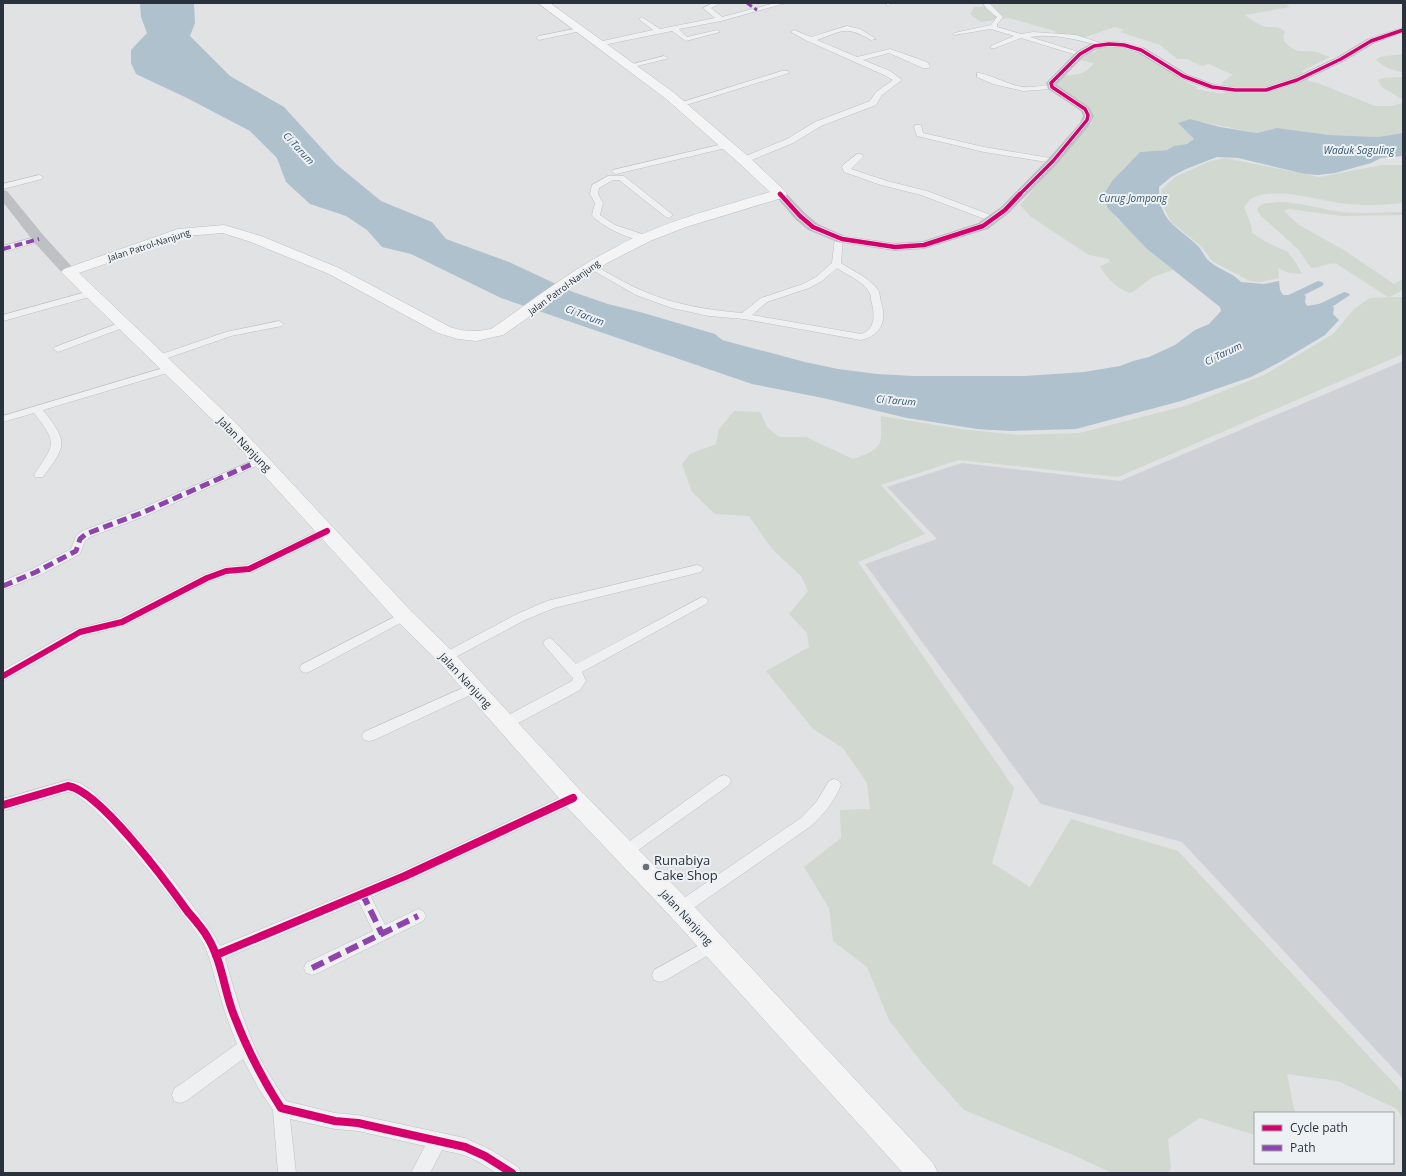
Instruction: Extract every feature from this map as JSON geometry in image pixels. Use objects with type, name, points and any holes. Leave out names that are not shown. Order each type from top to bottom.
[{"type":"main road","points":[[543,3],[680,104],[780,194]]},
{"type":"main road","name":"Jalan Patrol-Nanjung","points":[[69,272],[183,232],[224,229],[256,239],[334,271],[444,330],[459,336],[480,337],[497,332],[514,322],[602,260],[645,238],[681,224],[780,194]]},
{"type":"main road","name":"Jalan Nanjung","points":[[69,272],[122,325],[228,425],[404,616],[446,657],[573,798],[680,909],[923,1173]]},
{"type":"street","points":[[747,3],[758,10]]},
{"type":"street","points":[[598,44],[721,19],[783,3]]},
{"type":"street","points":[[986,3],[987,6],[996,11],[1000,17],[994,24],[993,28]]},
{"type":"street","points":[[716,4],[706,8],[721,19]]},
{"type":"street","points":[[642,19],[659,31]]},
{"type":"street","points":[[978,23],[1080,54]]},
{"type":"street","points":[[673,28],[686,39],[717,32]]},
{"type":"street","points":[[809,40],[847,28],[858,30],[873,39]]},
{"type":"street","points":[[956,34],[993,28]]},
{"type":"street","points":[[539,38],[579,30]]},
{"type":"street","points":[[993,47],[1021,36],[1033,34],[1076,37],[1101,44],[1124,45],[1141,50],[1183,76],[1212,87],[1235,90],[1266,90],[1298,80],[1341,59],[1371,41],[1403,30]]},
{"type":"street","points":[[744,160],[790,141],[818,124],[873,103],[879,94],[898,80],[887,72],[809,40],[794,32]]},
{"type":"street","points":[[1052,87],[1051,83],[1054,79],[1080,54],[1094,46],[1101,44]]},
{"type":"street","points":[[856,60],[890,51],[926,66]]},
{"type":"street","points":[[629,66],[664,58]]},
{"type":"street","points":[[680,104],[785,73]]},
{"type":"street","points":[[780,194],[813,227],[839,238],[874,245],[895,247],[924,245],[983,226],[1005,210],[1053,161],[1089,118],[1089,114],[1085,109],[1052,87],[1023,89],[996,82],[980,75]]},
{"type":"street","points":[[918,127],[920,134],[956,141],[989,151],[1028,155],[1053,161]]},
{"type":"street","points":[[616,172],[727,145]]},
{"type":"street","points":[[860,156],[846,166],[847,170],[884,183],[924,193],[993,219]]},
{"type":"street","points":[[3,187],[39,176]]},
{"type":"street","points":[[645,238],[600,220],[596,215],[598,204],[594,194],[595,187],[607,179],[622,178],[669,215]]},
{"type":"street","name":"Jalan Nanjung","points":[[3,194],[8,206],[69,272]]},
{"type":"street","points":[[744,316],[764,300],[806,286],[819,278],[836,264],[839,238]]},
{"type":"street","points":[[3,249],[39,239]]},
{"type":"street","points":[[589,269],[639,293],[675,306],[709,313],[744,316],[861,337],[868,335],[876,328],[879,311],[875,292],[866,283],[836,264]]},
{"type":"street","points":[[3,318],[90,294]]},
{"type":"street","points":[[3,419],[36,409],[164,364],[229,334],[279,324]]},
{"type":"street","points":[[58,350],[122,325]]},
{"type":"street","points":[[36,409],[56,435],[58,444],[55,453],[39,476]]},
{"type":"street","points":[[3,586],[36,572],[76,551],[80,539],[86,534],[144,512],[261,460]]},
{"type":"street","points":[[3,676],[80,632],[122,622],[207,578],[226,572],[249,569],[327,531]]},
{"type":"street","points":[[446,657],[521,617],[551,604],[697,569]]},
{"type":"street","points":[[574,671],[702,601]]},
{"type":"street","points":[[306,668],[404,616]]},
{"type":"street","points":[[506,723],[576,687],[579,683],[579,679],[574,671],[549,643]]},
{"type":"street","points":[[369,736],[474,688]]},
{"type":"street","points":[[624,852],[724,781]]},
{"type":"street","points":[[680,909],[806,822],[821,808],[830,796],[834,785]]},
{"type":"street","points":[[3,806],[68,786],[79,789],[111,817],[160,873],[208,938],[216,955],[232,1008],[246,1047],[265,1083],[281,1108],[287,1173]]},
{"type":"street","points":[[216,955],[406,876],[573,798]]},
{"type":"street","points":[[362,893],[382,934]]},
{"type":"street","points":[[312,968],[418,916]]},
{"type":"street","points":[[660,975],[712,945]]},
{"type":"street","points":[[180,1095],[246,1047]]},
{"type":"street","points":[[281,1108],[335,1121],[358,1123],[438,1140],[485,1156],[512,1173]]},
{"type":"street","points":[[420,1173],[438,1140]]},
{"type":"shaded area","points":[[990,3],[1286,4],[1290,7],[1245,15],[1256,23],[1266,27],[1277,27],[1285,32],[1283,36],[1284,41],[1293,49],[1317,52],[1330,57],[1302,71],[1309,81],[1318,83],[1375,106],[1391,106],[1403,103],[1403,133],[1378,137],[1330,135],[1277,128],[1257,133],[1202,122],[1178,123],[1194,139],[1187,144],[1176,146],[1167,150],[1140,152],[1123,169],[1115,217],[1129,229],[1147,249],[1173,270],[1153,277],[1131,293],[1127,292],[1113,282],[1102,270],[1100,266],[1110,262],[1109,259],[1089,255],[1030,216],[1020,205],[1092,123],[1091,112],[1080,101],[1054,85],[1065,75],[1074,75],[1088,69],[1094,63],[1080,60],[1086,54],[1095,52],[1098,48],[1112,46],[1128,47],[1145,54],[1174,75],[1189,84],[1198,87],[1196,89],[1223,94],[1226,87],[1221,83],[1233,75],[1209,64],[1202,66],[1187,59],[1177,59],[1160,45],[1120,32],[1124,30],[1115,27],[1085,37],[1055,33],[1055,31],[1009,18],[981,22],[970,14],[974,7],[989,6]]},
{"type":"shaded area","points":[[1403,54],[1403,102],[1402,99],[1382,87],[1378,80],[1383,78],[1402,77],[1402,72],[1387,68],[1376,60],[1380,57]]},
{"type":"shaded area","points":[[1226,158],[1319,177],[1382,165],[1403,165],[1403,203],[1354,205],[1299,195],[1274,193],[1252,198],[1244,207],[1252,233],[1270,244],[1288,252],[1302,274],[1289,273],[1278,268],[1279,278],[1259,282],[1250,281],[1212,261],[1202,247],[1171,222],[1164,208],[1161,190],[1175,177],[1210,161]]},
{"type":"shaded area","points":[[1286,202],[1342,212],[1403,212],[1403,215],[1341,216],[1289,209],[1284,211],[1299,225],[1344,250],[1394,284],[1403,279],[1403,290],[1390,297],[1403,297],[1403,354],[1118,477],[959,460],[881,485],[925,534],[858,562],[1014,788],[992,863],[1030,887],[1071,819],[1178,851],[1403,1093],[1403,1120],[1397,1109],[1338,1081],[1287,1074],[1295,1112],[1254,1112],[1254,1135],[1200,1118],[1168,1139],[1171,1168],[1169,1173],[1112,1173],[1071,1154],[964,1110],[922,1063],[889,1020],[867,967],[833,941],[829,908],[804,867],[841,838],[840,810],[870,809],[867,783],[843,748],[813,729],[766,671],[809,647],[807,633],[789,614],[808,591],[801,576],[772,549],[749,516],[715,514],[692,492],[682,464],[690,454],[716,444],[719,429],[734,411],[760,412],[767,427],[779,437],[806,437],[853,459],[870,452],[878,446],[881,438],[881,416],[960,429],[1018,435],[1079,433],[1185,406],[1264,375],[1333,334],[1354,309],[1370,298],[1388,297],[1337,264],[1311,268],[1298,249],[1260,215],[1257,209],[1262,204]]},
{"type":"shaded area","points":[[1403,361],[1403,1079],[1182,842],[1041,804],[865,564],[937,539],[887,487],[962,463],[1120,481]]},
{"type":"water","points":[[140,3],[194,3],[195,23],[190,36],[230,76],[284,107],[336,164],[381,201],[432,222],[446,239],[509,262],[573,292],[608,304],[715,334],[722,340],[805,362],[838,369],[877,374],[914,376],[1025,376],[1084,372],[1120,366],[1149,357],[1175,345],[1195,330],[1209,324],[1221,311],[1220,307],[1147,249],[1107,207],[1104,194],[1112,181],[1140,152],[1167,150],[1174,146],[1187,144],[1194,139],[1178,123],[1190,119],[1220,127],[1257,133],[1277,128],[1330,135],[1378,137],[1403,133],[1403,156],[1381,158],[1371,163],[1335,173],[1318,175],[1305,174],[1238,158],[1217,157],[1186,169],[1171,177],[1159,187],[1160,199],[1165,215],[1170,222],[1197,245],[1208,260],[1214,265],[1234,276],[1241,282],[1264,284],[1279,281],[1280,290],[1283,295],[1290,295],[1297,292],[1306,296],[1305,302],[1307,306],[1324,303],[1334,307],[1333,314],[1339,320],[1325,335],[1280,362],[1251,377],[1181,401],[1076,429],[1010,431],[977,429],[907,418],[823,398],[752,384],[501,298],[411,254],[382,247],[367,230],[346,216],[310,204],[286,182],[277,158],[250,131],[187,98],[136,74],[131,63],[131,50],[147,33],[141,17]]},
{"type":"waterway","points":[[1282,302],[1318,284]]},
{"type":"waterway","points":[[1309,313],[1344,295]]},
{"type":"marked path","points":[[747,3],[757,10]]},
{"type":"marked path","points":[[3,249],[39,239]]},
{"type":"marked path","points":[[3,586],[36,572],[76,551],[80,539],[86,534],[144,512],[261,460]]},
{"type":"marked path","points":[[362,893],[382,934]]},
{"type":"marked path","points":[[312,968],[418,916]]},
{"type":"cycle path","points":[[780,194],[800,216],[813,227],[842,239],[895,247],[924,245],[983,226],[1005,210],[1053,161],[1085,124],[1088,116],[1085,109],[1052,87],[1051,83],[1080,54],[1094,46],[1109,44],[1124,45],[1141,50],[1183,76],[1212,87],[1235,90],[1266,90],[1297,80],[1341,59],[1371,41],[1403,30]]},
{"type":"cycle path","points":[[3,676],[80,632],[122,622],[207,578],[226,571],[249,569],[327,531]]},
{"type":"cycle path","points":[[3,805],[68,786],[75,787],[87,795],[111,817],[160,873],[208,938],[216,955],[232,1009],[246,1047],[265,1083],[281,1108],[335,1121],[358,1123],[465,1147],[485,1156],[512,1173]]},
{"type":"cycle path","points":[[216,955],[405,876],[573,798]]},
{"type":"place","name":"Runabiya Cake Shop","points":[[646,867]]},
{"type":"water label","name":"Ci Tarum","points":[[299,148]]},
{"type":"water label","name":"Waduk Saguling","points":[[1359,150]]},
{"type":"water label","name":"Curug Jompong","points":[[1133,198]]},
{"type":"water label","name":"Ci Tarum","points":[[585,315]]},
{"type":"water label","name":"Ci Tarum","points":[[1223,353]]},
{"type":"water label","name":"Ci Tarum","points":[[896,400]]}]
